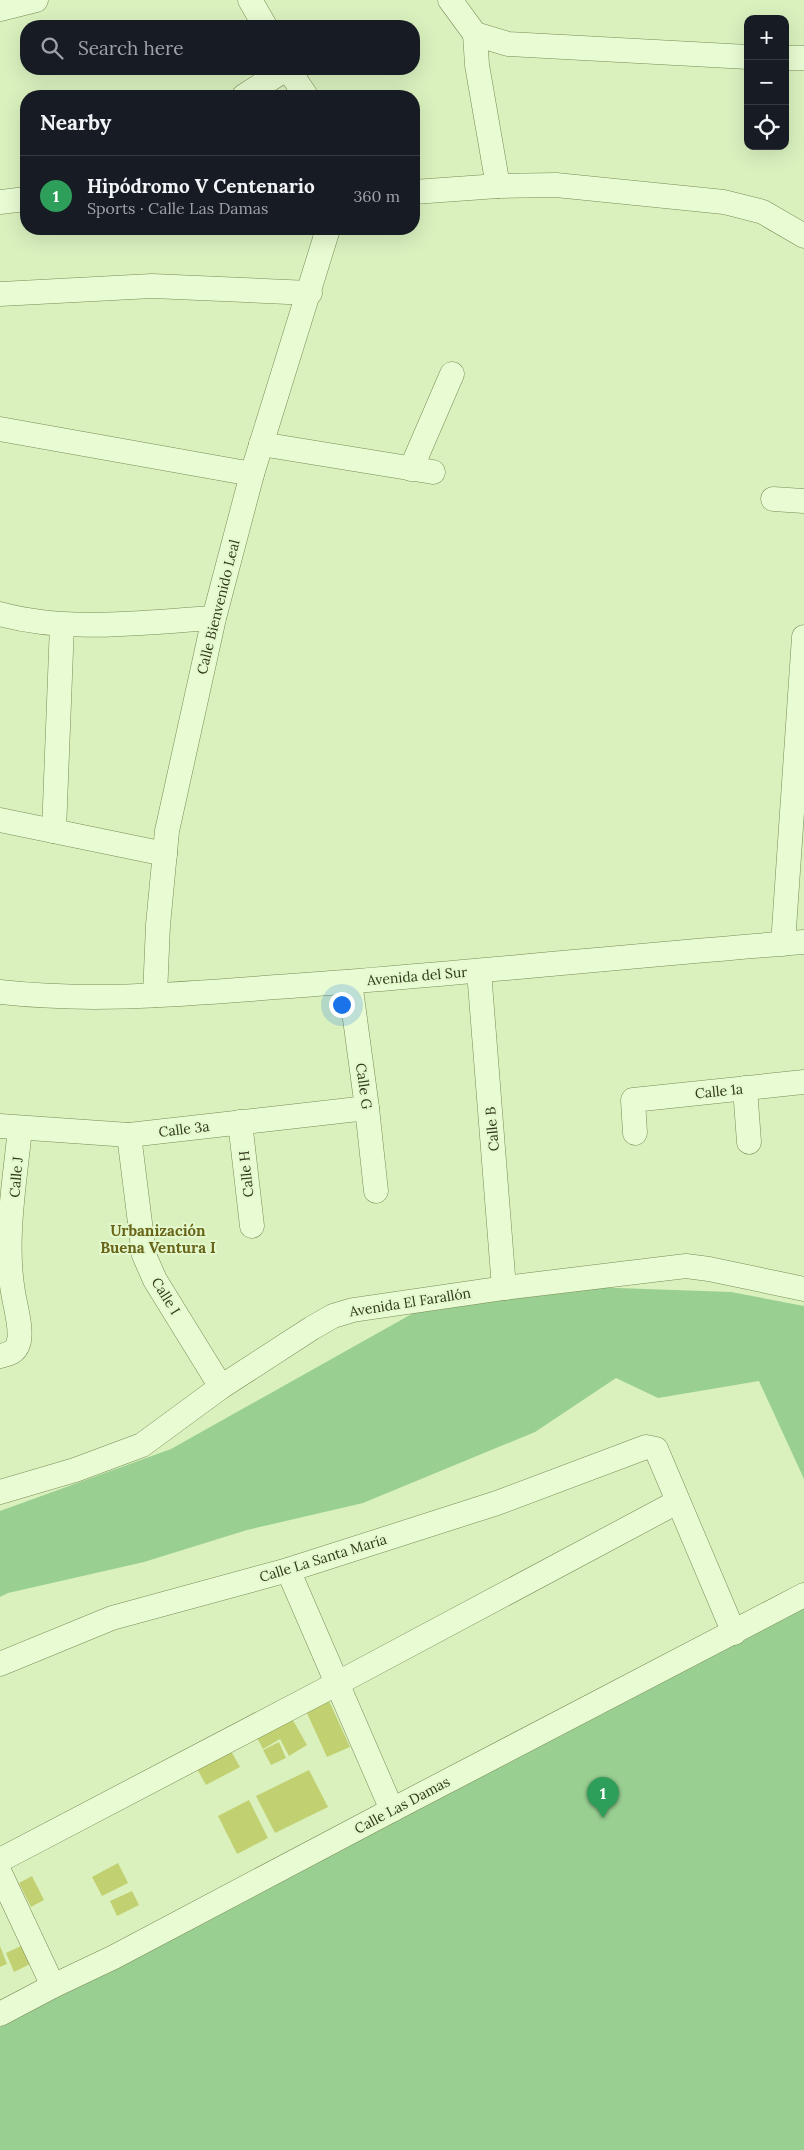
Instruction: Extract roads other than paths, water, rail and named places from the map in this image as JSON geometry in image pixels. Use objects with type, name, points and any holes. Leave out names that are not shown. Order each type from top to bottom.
[{"type":"street","points":[[0,9],[36,0]]},
{"type":"street","points":[[250,0],[262,20]]},
{"type":"street","points":[[450,0],[475,34],[477,65],[498,186]]},
{"type":"street","points":[[475,34],[508,44],[522,46],[744,56]]},
{"type":"street","points":[[789,58],[804,58]]},
{"type":"street","points":[[254,90],[277,75]]},
{"type":"street","points":[[291,75],[302,90]]},
{"type":"street","points":[[420,192],[498,186],[556,185],[724,202],[763,212],[804,236]]},
{"type":"street","points":[[0,202],[20,200]]},
{"type":"street","name":"Calle Bienvenido Leal","points":[[155,995],[158,925],[167,831],[214,618],[252,474],[310,293],[326,235]]},
{"type":"street","points":[[0,294],[152,286],[310,293]]},
{"type":"street","points":[[261,444],[422,470],[452,374]]},
{"type":"street","points":[[0,430],[252,474]]},
{"type":"street","points":[[773,499],[804,501]]},
{"type":"street","points":[[0,614],[62,625],[117,624],[214,618]]},
{"type":"street","points":[[54,830],[62,625]]},
{"type":"street","points":[[793,943],[804,637]]},
{"type":"street","points":[[0,820],[165,854]]},
{"type":"street","name":"Avenida del Sur","points":[[0,992],[100,998],[155,995],[350,982],[793,943]]},
{"type":"street","name":"Calle B","points":[[479,971],[504,1288]]},
{"type":"street","name":"Calle G","points":[[350,982],[376,1191]]},
{"type":"street","name":"Calle 1a","points":[[635,1133],[634,1100],[804,1082]]},
{"type":"street","points":[[745,1088],[749,1142]]},
{"type":"street","name":"Calle 3a","points":[[10,1127],[129,1135],[367,1108]]},
{"type":"street","name":"Calle H","points":[[240,1122],[252,1226]]},
{"type":"street","name":"Calle J","points":[[9,1351],[20,1334],[12,1286],[10,1259],[10,1127]]},
{"type":"street","name":"Calle I","points":[[129,1135],[144,1255],[155,1280],[221,1387]]},
{"type":"street","name":"Avenida El Farallón","points":[[0,1492],[75,1470],[136,1448],[154,1438],[221,1387],[333,1316],[353,1310],[504,1288],[686,1266],[804,1288]]},
{"type":"street","name":"Calle La Santa María","points":[[0,1664],[112,1618],[288,1570],[497,1503],[646,1447],[656,1449],[677,1502]]},
{"type":"street","points":[[0,1860],[338,1683],[677,1502],[734,1632]]},
{"type":"street","points":[[288,1570],[392,1810]]},
{"type":"street","name":"Calle Las Damas","points":[[0,2014],[114,1957],[804,1595]]},
{"type":"street","points":[[0,1872],[53,1986]]},
{"type":"place","name":"Hipódromo V Centenario","points":[[603,1818]]},
{"type":"district","name":"Urbanización Buena Ventura I","points":[[158,1238]]}]
